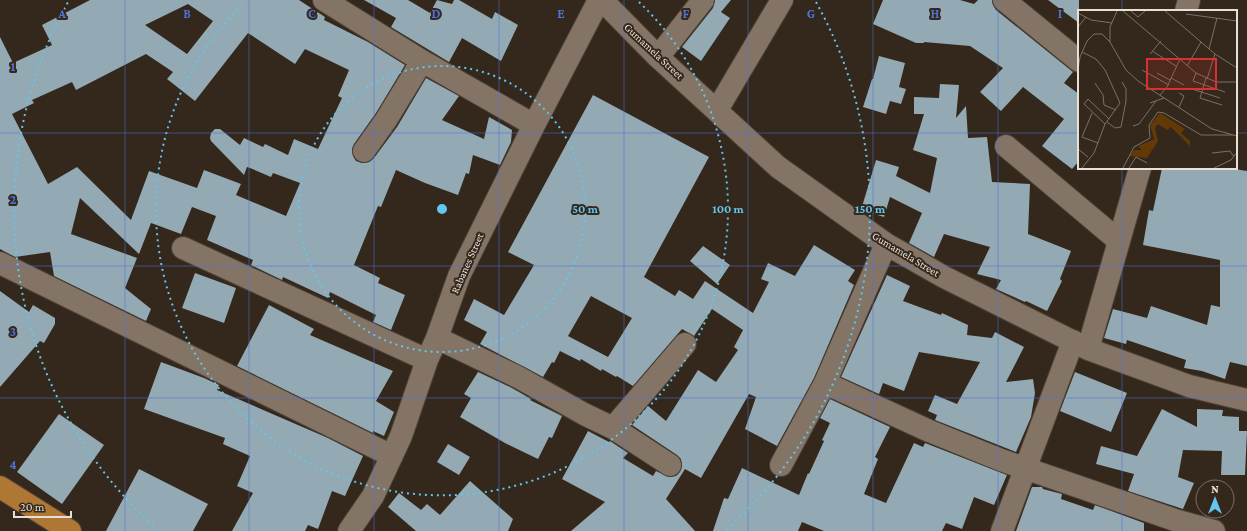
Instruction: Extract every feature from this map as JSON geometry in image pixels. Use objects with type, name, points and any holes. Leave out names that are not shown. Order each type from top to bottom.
[{"type":"main road","points":[[0,487],[70,531]]},
{"type":"street","points":[[324,0],[422,61],[534,125]]},
{"type":"street","name":"Rabanes Street","points":[[348,531],[373,496],[401,436],[427,360],[437,338],[459,276],[534,125],[599,0]]},
{"type":"street","name":"Gumamela Street","points":[[602,0],[658,57],[778,167],[886,244],[944,277],[1080,345],[1189,386],[1247,400]]},
{"type":"street","points":[[658,57],[703,0]]},
{"type":"street","points":[[717,110],[782,0]]},
{"type":"street","points":[[1004,0],[1078,60]]},
{"type":"street","points":[[364,151],[386,120],[422,61]]},
{"type":"street","points":[[1006,146],[1120,241]]},
{"type":"street","points":[[1002,531],[1025,469],[1080,345],[1120,241],[1140,169]]},
{"type":"street","points":[[781,465],[825,383],[886,244]]},
{"type":"street","points":[[183,248],[427,360]]},
{"type":"street","points":[[0,263],[392,456]]},
{"type":"street","points":[[437,338],[518,377],[584,414],[613,428],[670,465]]},
{"type":"street","points":[[613,428],[685,344]]},
{"type":"street","points":[[825,383],[952,441],[1025,469],[1174,520],[1214,531]]},
{"type":"building","points":[[90,0],[299,0],[325,17],[324,20],[368,42],[405,65],[376,113],[354,144],[352,149],[353,156],[356,161],[362,163],[369,162],[374,158],[397,127],[426,78],[459,96],[442,120],[484,139],[489,117],[512,130],[511,142],[500,165],[473,155],[469,174],[466,173],[458,195],[425,183],[396,170],[381,207],[378,206],[354,265],[380,278],[378,283],[405,295],[391,330],[373,322],[376,315],[330,292],[328,298],[283,277],[282,280],[251,265],[253,260],[207,240],[216,216],[192,207],[181,234],[151,223],[139,254],[80,198],[71,234],[137,258],[125,288],[151,309],[146,321],[54,276],[50,252],[15,257],[0,249],[0,37],[13,63],[52,45],[42,25]],"holes":[[[188,4],[213,21],[187,54],[145,25]],[[248,33],[295,64],[305,49],[349,70],[338,96],[342,98],[318,149],[294,139],[288,155],[265,144],[263,147],[244,138],[240,145],[220,129],[215,129],[211,133],[211,141],[244,175],[247,167],[271,177],[273,173],[300,183],[286,216],[236,195],[241,184],[204,170],[197,188],[149,171],[131,220],[77,167],[48,184],[12,114],[34,103],[32,100],[72,82],[76,90],[146,54],[173,72],[167,79],[195,101]]]},
{"type":"building","points":[[364,0],[408,0],[430,13],[437,0],[452,4],[454,0],[459,0],[492,19],[495,12],[518,25],[501,61],[462,38],[449,62],[391,27],[396,18]]},
{"type":"building","points":[[715,0],[731,0],[721,12],[730,18],[701,61],[682,47],[713,8]]},
{"type":"building","points":[[883,0],[960,0],[974,4],[978,0],[992,0],[996,10],[1073,72],[1064,83],[1078,93],[1078,162],[1072,169],[1042,146],[1064,119],[1023,87],[1001,111],[980,92],[1003,68],[970,46],[924,42],[916,43],[873,24]]},
{"type":"building","points":[[1048,0],[1079,0],[1078,22]]},
{"type":"building","points":[[879,56],[905,63],[899,87],[906,89],[901,104],[890,101],[886,114],[863,107]]},
{"type":"building","points":[[940,84],[959,85],[956,118],[966,106],[968,138],[987,137],[992,182],[1030,184],[1028,234],[1071,251],[1060,279],[1062,281],[1047,311],[996,289],[1001,280],[977,274],[990,247],[944,234],[934,257],[909,243],[922,213],[890,197],[884,217],[861,210],[876,160],[899,167],[896,176],[930,193],[937,158],[913,150],[924,114],[914,114],[914,97],[939,98]]},
{"type":"building","points":[[593,95],[709,157],[644,277],[675,296],[679,290],[693,299],[705,281],[753,313],[769,282],[761,279],[768,263],[795,276],[814,245],[855,270],[848,281],[854,285],[814,378],[777,446],[745,429],[756,397],[749,394],[701,478],[685,469],[666,499],[695,531],[571,531],[605,502],[562,479],[588,431],[609,442],[610,441],[628,453],[623,458],[653,476],[656,471],[669,477],[676,476],[680,472],[682,466],[681,459],[632,425],[648,406],[666,421],[698,370],[716,382],[738,350],[734,347],[743,330],[712,309],[694,336],[682,329],[633,386],[617,376],[616,377],[602,369],[601,371],[581,359],[580,361],[560,351],[554,363],[552,362],[543,377],[480,344],[487,332],[464,320],[474,299],[504,315],[534,265],[508,252]],"holes":[[[591,296],[632,318],[608,357],[568,336]]]},
{"type":"building","points":[[1162,169],[1234,169],[1247,171],[1247,366],[1230,362],[1225,379],[1202,371],[1184,368],[1186,360],[1127,340],[1126,344],[1104,338],[1113,309],[1147,318],[1151,306],[1207,325],[1211,305],[1220,307],[1220,260],[1143,245],[1149,210],[1153,211]]},
{"type":"building","points":[[703,246],[730,265],[717,284],[690,261]]},
{"type":"building","points":[[195,273],[236,288],[224,323],[182,308]]},
{"type":"building","points":[[887,275],[910,286],[903,301],[941,315],[942,313],[968,325],[967,335],[992,338],[995,332],[1024,347],[1006,382],[1033,379],[1035,393],[1031,417],[1016,452],[935,420],[937,415],[928,411],[935,395],[957,404],[980,362],[919,352],[904,391],[883,383],[879,394],[841,377]]},
{"type":"building","points":[[0,291],[29,312],[33,305],[55,318],[55,324],[44,343],[40,341],[0,387]]},
{"type":"building","points":[[269,305],[314,329],[310,335],[393,371],[376,401],[394,412],[384,436],[373,431],[373,433],[237,366]]},
{"type":"building","points":[[161,362],[204,378],[219,385],[217,390],[328,438],[363,456],[345,496],[332,491],[318,529],[308,525],[305,531],[232,531],[253,493],[237,486],[250,456],[223,444],[225,438],[144,409]]},
{"type":"building","points":[[478,372],[512,388],[531,399],[530,400],[562,416],[552,438],[549,437],[538,459],[505,443],[460,417],[471,398],[464,394]]},
{"type":"building","points":[[1075,372],[1127,393],[1111,432],[1060,411]]},
{"type":"building","points":[[830,399],[890,427],[875,457],[878,459],[864,494],[886,503],[914,443],[923,447],[925,443],[1007,475],[994,505],[974,497],[962,529],[946,523],[942,531],[824,531],[802,522],[798,531],[713,531],[724,498],[728,499],[742,468],[799,495],[824,441],[822,440],[830,423],[820,418]]},
{"type":"building","points":[[1162,409],[1197,427],[1197,409],[1223,410],[1222,416],[1239,417],[1239,431],[1247,431],[1245,475],[1221,475],[1222,451],[1183,450],[1178,477],[1194,483],[1183,509],[1128,491],[1134,474],[1096,464],[1101,446],[1137,456]]},
{"type":"building","points":[[59,414],[104,445],[62,504],[17,472]]},
{"type":"building","points":[[448,444],[470,457],[459,475],[437,462]]},
{"type":"building","points":[[139,469],[208,504],[193,531],[106,531]]},
{"type":"building","points":[[470,481],[513,519],[508,531],[416,531],[388,507],[399,493],[421,510],[427,504],[440,515]]},
{"type":"building","points":[[1032,487],[1042,487],[1043,489],[1062,494],[1061,499],[1093,510],[1095,505],[1144,523],[1144,531],[1016,531]]}]
